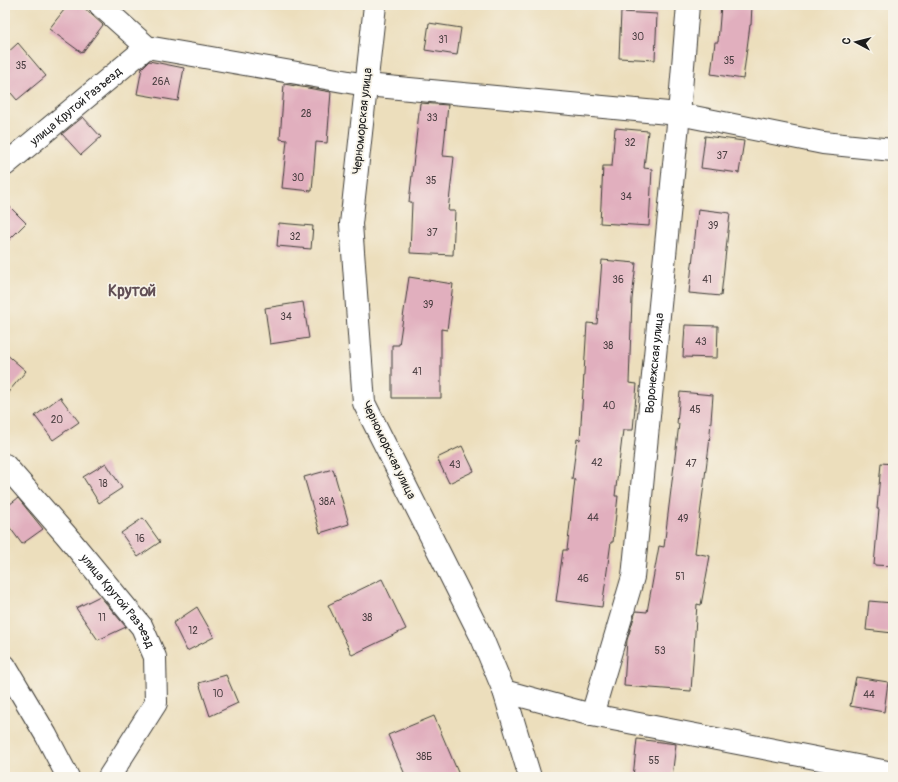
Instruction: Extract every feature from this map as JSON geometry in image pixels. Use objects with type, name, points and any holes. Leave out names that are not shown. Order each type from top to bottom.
[{"type":"street","points":[[100,5],[146,48],[366,85],[680,114],[823,143],[893,150]]},
{"type":"street","name":"Черноморская улица","points":[[375,5],[351,224],[364,403],[482,638],[504,690],[530,777]]},
{"type":"street","name":"Воронежская улица","points":[[592,715],[633,577],[680,114],[688,5]]},
{"type":"street","name":"улица Крутой Разъезд","points":[[5,165],[146,48]]},
{"type":"street","name":"улица Крутой Разъезд","points":[[5,465],[61,529],[142,627],[155,657],[156,703],[109,777]]},
{"type":"street","points":[[5,666],[46,734],[68,777]]},
{"type":"street","points":[[504,690],[592,715],[893,773]]},
{"type":"building","points":[[68,5],[81,5],[103,25],[82,53],[49,29]]},
{"type":"building","points":[[721,5],[752,5],[751,25],[743,79],[711,74],[715,42],[718,42]]},
{"type":"building","points":[[621,12],[657,14],[655,60],[619,58]]},
{"type":"building","points":[[429,23],[461,28],[457,55],[425,50]]},
{"type":"building","points":[[18,43],[46,76],[17,100],[5,86],[5,55]]},
{"type":"building","points":[[149,61],[184,68],[178,101],[137,94],[142,68]]},
{"type":"building","points":[[284,84],[331,92],[327,143],[316,142],[312,191],[282,188],[287,140],[280,139]]},
{"type":"building","points":[[420,103],[448,105],[443,156],[454,157],[448,211],[455,211],[453,255],[410,253],[412,202],[409,202]]},
{"type":"building","points":[[83,117],[101,137],[81,155],[62,134]]},
{"type":"building","points":[[615,128],[648,131],[644,168],[652,169],[649,226],[600,223],[603,166],[612,166]]},
{"type":"building","points":[[705,136],[744,141],[739,173],[701,168]]},
{"type":"building","points":[[5,202],[26,223],[5,244]]},
{"type":"building","points":[[698,209],[730,213],[721,296],[689,293]]},
{"type":"building","points":[[279,223],[313,226],[311,249],[277,246]]},
{"type":"building","points":[[602,260],[636,263],[632,299],[629,383],[637,384],[633,430],[623,430],[615,496],[618,496],[613,542],[611,542],[602,607],[556,601],[563,550],[567,550],[575,479],[572,479],[577,439],[580,440],[587,323],[597,324]]},
{"type":"building","points":[[409,277],[453,284],[447,330],[441,329],[441,398],[392,398],[392,345],[399,345]]},
{"type":"building","points":[[303,302],[309,338],[270,344],[265,308]]},
{"type":"building","points":[[685,325],[718,326],[717,358],[683,357]]},
{"type":"building","points":[[5,353],[26,371],[5,396]]},
{"type":"building","points":[[680,392],[713,395],[709,446],[695,553],[710,556],[701,605],[697,604],[691,691],[624,686],[627,640],[636,611],[647,612],[659,546],[664,547],[679,424],[677,424]]},
{"type":"building","points":[[60,397],[79,422],[53,440],[35,416]]},
{"type":"building","points":[[462,446],[474,471],[449,483],[437,458]]},
{"type":"building","points":[[106,463],[122,488],[99,503],[83,477]]},
{"type":"building","points":[[881,463],[893,464],[893,566],[874,565]]},
{"type":"building","points":[[333,469],[349,524],[320,533],[304,477]]},
{"type":"building","points":[[18,498],[43,529],[22,544],[5,521],[5,508]]},
{"type":"building","points":[[143,518],[160,542],[138,557],[121,533]]},
{"type":"building","points":[[382,579],[406,629],[352,655],[328,605]]},
{"type":"building","points":[[100,596],[126,627],[98,640],[76,608]]},
{"type":"building","points":[[869,601],[893,603],[893,633],[866,630]]},
{"type":"building","points":[[197,607],[214,637],[187,651],[173,623]]},
{"type":"building","points":[[226,675],[238,703],[210,716],[199,683]]},
{"type":"building","points":[[856,677],[888,682],[884,712],[850,706]]},
{"type":"building","points":[[434,716],[460,777],[406,777],[388,735]]},
{"type":"building","points":[[637,739],[676,744],[672,777],[633,777]]},
{"type":"district","name":"Крутой","points":[[132,290]]}]
